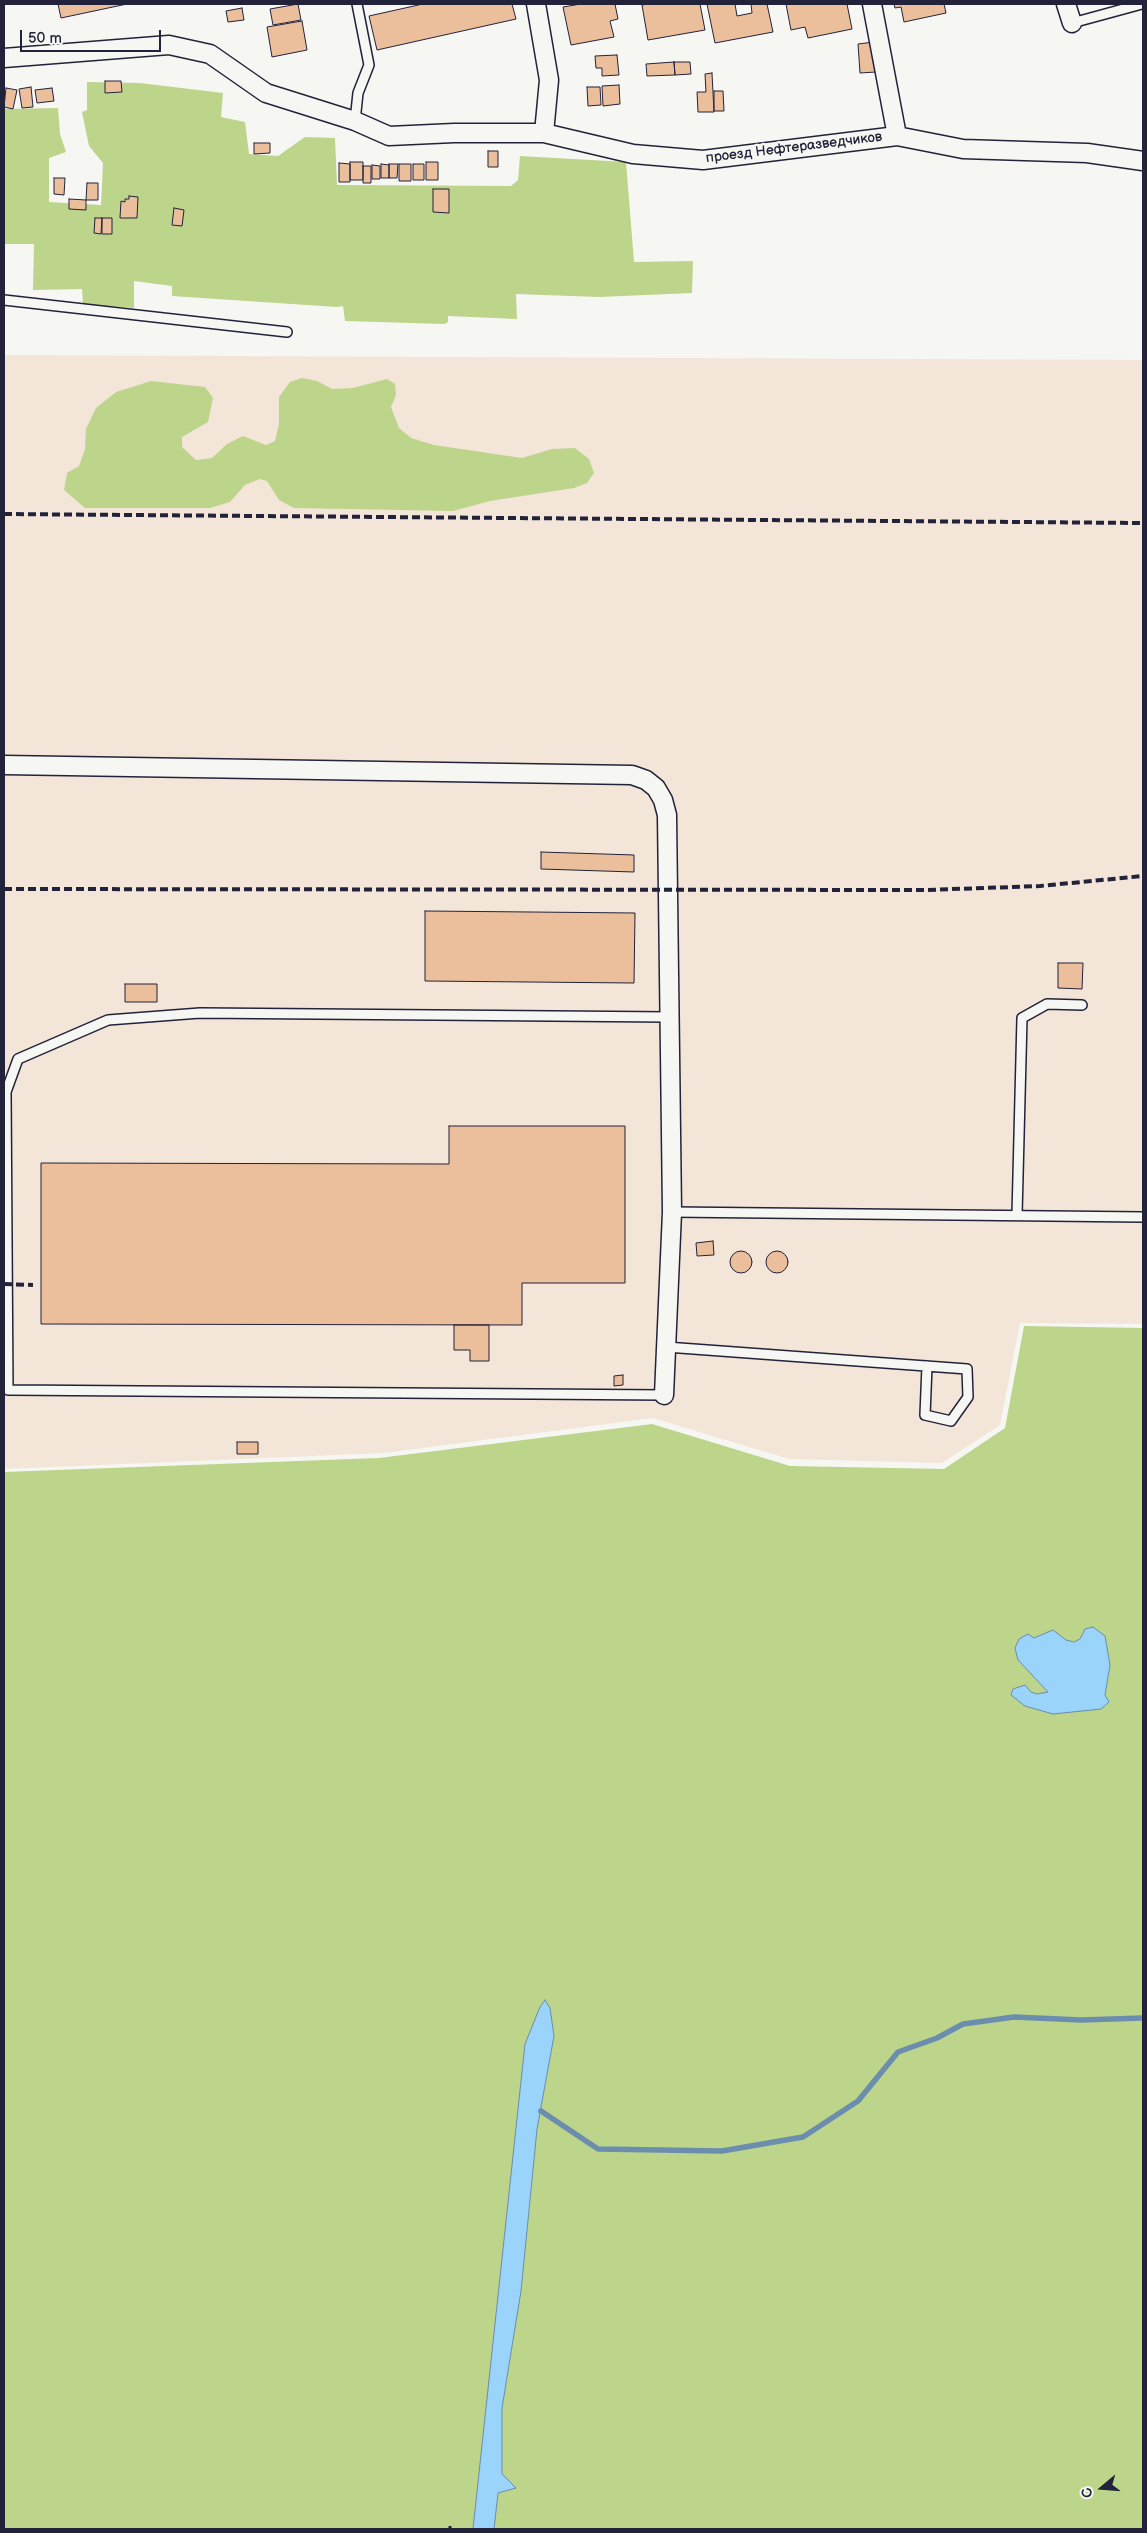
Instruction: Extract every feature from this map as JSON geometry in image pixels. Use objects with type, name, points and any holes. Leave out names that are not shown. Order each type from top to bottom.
[{"type":"street","points":[[536,4],[549,80],[544,134]]},
{"type":"street","name":"проезд Нефтеразведчиков","points":[[872,4],[897,136]]},
{"type":"street","points":[[1066,4],[1072,24]]},
{"type":"street","name":"проезд Нефтеразведчиков","points":[[4,58],[169,45],[210,54],[266,93],[355,121],[389,136],[454,133],[544,134],[633,154],[703,160],[897,136],[963,149],[1087,153],[1143,161]]},
{"type":"street","points":[[4,765],[632,775],[646,780],[656,788],[664,800],[667,815],[672,1212],[664,1395]]},
{"type":"lane","points":[[355,121],[358,93],[369,65],[357,4]]},
{"type":"lane","points":[[1072,24],[1142,4]]},
{"type":"lane","points":[[4,300],[287,332]]},
{"type":"lane","points":[[1017,1215],[1022,1018],[1047,1004],[1082,1005]]},
{"type":"lane","points":[[664,1395],[8,1390],[5,1092],[18,1059],[108,1020],[200,1013],[669,1018]]},
{"type":"lane","points":[[672,1212],[1143,1217]]},
{"type":"lane","points":[[666,1347],[927,1366],[967,1369],[968,1398],[950,1421],[925,1414],[927,1366]]},
{"type":"shaded area","points":[[4,355],[1143,360],[1143,1324],[1020,1323],[1000,1425],[942,1463],[789,1459],[653,1418],[384,1453],[4,1469]]},
{"type":"green space","points":[[87,82],[140,83],[223,93],[221,117],[245,122],[249,154],[278,156],[305,137],[335,138],[337,185],[511,186],[518,180],[520,156],[626,162],[634,262],[693,261],[692,293],[599,297],[516,294],[517,319],[448,316],[448,322],[445,324],[345,321],[343,306],[172,296],[172,286],[134,281],[134,308],[83,304],[82,289],[33,290],[34,244],[4,244],[4,109],[58,108],[60,134],[66,152],[49,158],[49,202],[101,205],[103,163],[89,146],[82,112],[87,110]]},
{"type":"green space","points":[[302,378],[317,381],[332,389],[353,388],[387,379],[395,384],[396,395],[391,407],[399,428],[411,438],[434,445],[522,458],[552,449],[575,448],[589,459],[594,473],[587,483],[574,488],[490,501],[453,511],[294,508],[279,500],[267,481],[260,479],[245,485],[230,502],[210,508],[85,508],[64,490],[67,473],[79,466],[85,449],[86,429],[96,408],[116,392],[151,381],[205,387],[213,398],[208,422],[182,437],[182,447],[196,460],[212,458],[227,444],[243,436],[266,445],[275,441],[279,424],[279,397],[290,382]]},
{"type":"green space","points":[[1024,1326],[1143,1328],[1143,2529],[4,2529],[4,1472],[379,1458],[652,1424],[790,1466],[944,1469],[1005,1428]]},
{"type":"water","points":[[1093,1627],[1105,1636],[1110,1665],[1105,1695],[1109,1702],[1101,1709],[1053,1714],[1025,1706],[1011,1695],[1013,1689],[1025,1685],[1031,1692],[1037,1694],[1048,1692],[1018,1660],[1015,1648],[1019,1639],[1028,1634],[1034,1638],[1053,1630],[1066,1640],[1074,1642],[1080,1639],[1085,1629]]},
{"type":"water","points":[[545,2000],[550,2008],[554,2036],[537,2129],[521,2291],[502,2408],[502,2474],[516,2488],[498,2493],[494,2529],[473,2529],[525,2044],[540,2007]]},
{"type":"building","points":[[58,4],[127,4],[61,18]]},
{"type":"building","points":[[298,4],[301,20],[273,25],[270,9]]},
{"type":"building","points":[[423,4],[512,4],[516,19],[377,50],[369,16]]},
{"type":"building","points":[[581,4],[615,4],[618,19],[610,21],[614,37],[571,45],[563,7]]},
{"type":"building","points":[[700,4],[705,30],[648,40],[642,5]]},
{"type":"building","points":[[707,4],[735,4],[737,16],[752,13],[751,4],[767,4],[773,32],[715,43]]},
{"type":"building","points":[[786,4],[847,4],[852,29],[808,38],[805,27],[791,30]]},
{"type":"building","points":[[894,4],[944,4],[946,13],[904,22],[901,7],[895,8]]},
{"type":"building","points":[[242,8],[244,20],[228,22],[226,11]]},
{"type":"building","points":[[302,21],[307,50],[272,57],[267,27]]},
{"type":"building","points":[[874,42],[876,72],[860,73],[858,44]]},
{"type":"building","points":[[617,55],[619,75],[602,76],[602,68],[596,68],[595,56]]},
{"type":"building","points":[[674,62],[675,75],[647,76],[646,64]]},
{"type":"building","points":[[674,62],[690,62],[691,74],[675,75]]},
{"type":"building","points":[[712,73],[714,112],[698,112],[697,92],[706,92],[705,74]]},
{"type":"building","points":[[105,81],[121,81],[122,92],[105,93]]},
{"type":"building","points":[[619,85],[620,104],[603,106],[602,86]]},
{"type":"building","points":[[31,87],[33,107],[22,108],[19,89]]},
{"type":"building","points":[[587,87],[600,87],[601,105],[588,106]]},
{"type":"building","points":[[6,88],[17,90],[13,109],[4,107]]},
{"type":"building","points":[[52,88],[54,101],[37,103],[35,90]]},
{"type":"building","points":[[714,91],[723,91],[724,111],[714,111]]},
{"type":"building","points":[[254,143],[270,143],[270,153],[254,154]]},
{"type":"building","points":[[488,151],[498,151],[498,167],[488,167]]},
{"type":"building","points":[[350,162],[363,162],[363,180],[350,180]]},
{"type":"building","points":[[426,162],[438,162],[438,180],[426,180]]},
{"type":"building","points":[[339,163],[350,164],[350,182],[339,182]]},
{"type":"building","points":[[381,164],[389,165],[389,178],[381,178]]},
{"type":"building","points":[[389,164],[398,164],[397,178],[389,178]]},
{"type":"building","points":[[399,164],[411,164],[411,181],[399,181]]},
{"type":"building","points":[[413,164],[424,164],[424,180],[413,180]]},
{"type":"building","points":[[372,165],[380,166],[380,179],[372,179]]},
{"type":"building","points":[[363,166],[371,166],[371,183],[363,183]]},
{"type":"building","points":[[54,178],[65,178],[64,195],[54,194]]},
{"type":"building","points":[[87,183],[98,183],[98,200],[86,200]]},
{"type":"building","points":[[433,189],[449,189],[449,213],[433,212]]},
{"type":"building","points":[[129,196],[138,197],[137,218],[120,218],[121,201],[125,202],[125,199],[129,199]]},
{"type":"building","points":[[69,199],[86,200],[86,210],[69,209]]},
{"type":"building","points":[[174,208],[184,210],[182,226],[172,225]]},
{"type":"building","points":[[95,218],[102,218],[101,234],[94,233]]},
{"type":"building","points":[[102,218],[112,218],[112,234],[102,234]]},
{"type":"building","points":[[541,852],[634,855],[634,872],[541,869]]},
{"type":"building","points":[[425,911],[635,913],[634,983],[425,981]]},
{"type":"building","points":[[1058,963],[1083,963],[1082,989],[1058,988]]},
{"type":"building","points":[[125,984],[157,984],[157,1002],[125,1002]]},
{"type":"building","points":[[449,1126],[625,1126],[625,1283],[522,1283],[522,1325],[41,1324],[41,1163],[449,1164]]},
{"type":"building","points":[[713,1241],[714,1255],[697,1256],[696,1243]]},
{"type":"building","points":[[737,1251],[745,1251],[752,1258],[752,1266],[745,1273],[737,1273],[730,1266],[730,1258]]},
{"type":"building","points":[[773,1251],[781,1251],[788,1258],[788,1266],[781,1273],[773,1273],[766,1266],[766,1258]]},
{"type":"building","points":[[454,1325],[489,1325],[489,1361],[470,1361],[470,1350],[454,1350]]},
{"type":"building","points":[[623,1375],[623,1385],[614,1386],[614,1376]]},
{"type":"building","points":[[237,1442],[258,1442],[258,1454],[237,1454]]},
{"type":"waterway","points":[[541,2111],[598,2149],[722,2151],[803,2137],[858,2101],[898,2052],[937,2038],[963,2024],[1014,2017],[1081,2020],[1143,2018]]},
{"type":"railway","points":[[4,514],[1143,523]]},
{"type":"railway","points":[[4,889],[927,890],[1040,886],[1143,876]]},
{"type":"railway","points":[[4,1284],[33,1285]]}]
